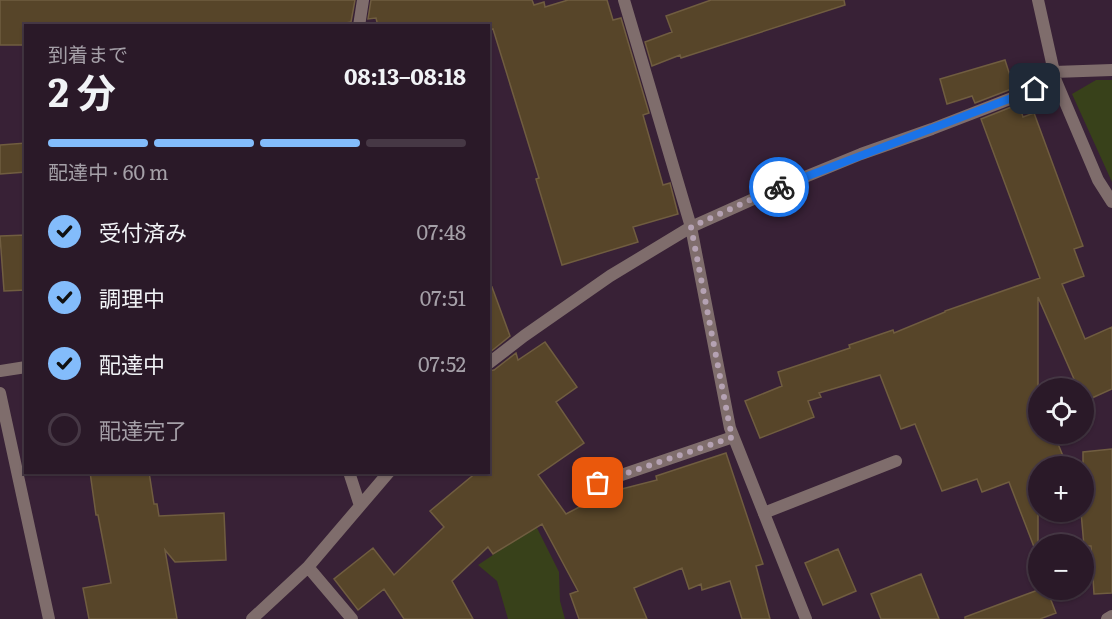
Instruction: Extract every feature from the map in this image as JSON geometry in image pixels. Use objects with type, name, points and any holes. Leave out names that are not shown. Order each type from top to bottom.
[{"type":"street","points":[[359,24],[363,0]]},
{"type":"street","points":[[624,0],[691,227],[730,428],[806,619]]},
{"type":"street","points":[[1038,0],[1055,76],[1098,180],[1112,202]]},
{"type":"street","points":[[490,362],[610,276],[691,227],[830,167],[932,129],[1055,76],[1112,70]]},
{"type":"street","points":[[0,371],[24,366]]},
{"type":"street","points":[[0,393],[49,619]]},
{"type":"street","points":[[598,483],[733,437]]},
{"type":"street","points":[[764,513],[896,461]]},
{"type":"street","points":[[350,474],[360,506]]},
{"type":"street","points":[[252,619],[308,567],[387,474]]},
{"type":"street","points":[[308,567],[352,619]]},
{"type":"street","points":[[1107,619],[1112,616]]},
{"type":"green space","points":[[1096,80],[1112,80],[1112,182],[1072,94]]},
{"type":"green space","points":[[536,526],[559,572],[560,601],[565,619],[508,619],[497,581],[478,565]]},
{"type":"building","points":[[0,0],[355,0],[351,22],[340,24],[24,24],[24,45],[0,45]]},
{"type":"building","points":[[371,0],[532,0],[534,5],[544,2],[545,7],[568,0],[607,0],[613,20],[621,18],[649,113],[643,115],[663,185],[670,183],[678,214],[633,227],[638,242],[562,265],[536,179],[539,178],[490,24],[378,24],[376,18],[368,19]]},
{"type":"building","points":[[711,0],[844,0],[845,5],[681,58],[680,55],[652,66],[645,42],[672,32],[666,16]]},
{"type":"building","points":[[1005,60],[1014,88],[975,103],[972,96],[947,104],[940,79]]},
{"type":"building","points":[[1019,104],[1023,117],[1034,113],[1083,246],[1074,249],[1084,276],[1062,284],[1085,339],[1112,327],[1112,389],[1094,397],[1094,378],[1074,378],[1038,297],[1038,378],[1028,378],[1028,444],[1058,444],[1063,456],[1028,456],[1028,522],[1038,522],[1038,534],[1029,534],[1009,482],[982,492],[977,479],[942,491],[915,424],[901,429],[880,375],[819,393],[821,397],[808,401],[814,417],[760,438],[745,401],[782,386],[778,372],[850,348],[849,345],[893,330],[894,333],[945,311],[1040,278],[981,119]]},
{"type":"building","points":[[24,143],[24,172],[0,174],[0,145]]},
{"type":"building","points":[[24,235],[24,290],[4,291],[0,236]]},
{"type":"building","points":[[492,287],[510,336],[490,352],[490,288]]},
{"type":"building","points":[[545,342],[577,387],[556,402],[584,443],[538,475],[566,514],[606,493],[657,480],[656,476],[726,453],[763,564],[756,566],[770,619],[742,619],[730,581],[702,590],[701,584],[689,589],[682,568],[634,588],[647,619],[579,619],[570,594],[578,591],[542,524],[493,554],[488,547],[452,581],[473,619],[404,619],[384,589],[358,610],[334,579],[373,548],[394,575],[444,527],[430,511],[475,474],[490,474],[490,371],[516,353],[518,360]]},
{"type":"building","points":[[1112,449],[1112,593],[1094,594],[1094,534],[1083,534],[1082,522],[1094,522],[1094,456],[1083,456],[1083,452]]},
{"type":"building","points":[[90,474],[149,474],[154,504],[157,504],[159,516],[224,513],[226,560],[175,562],[165,550],[177,619],[89,619],[83,588],[111,583],[98,515],[96,515]]},
{"type":"building","points":[[838,549],[856,591],[823,605],[805,563]]},
{"type":"building","points":[[921,574],[939,619],[881,619],[871,594]]},
{"type":"building","points":[[1028,594],[1028,600],[1051,600],[1056,613],[1040,619],[965,619],[965,617]]},
{"type":"way so far","points":[[598,483],[733,437],[691,227],[779,187]]},
{"type":"route","points":[[779,187],[1035,89]]}]
